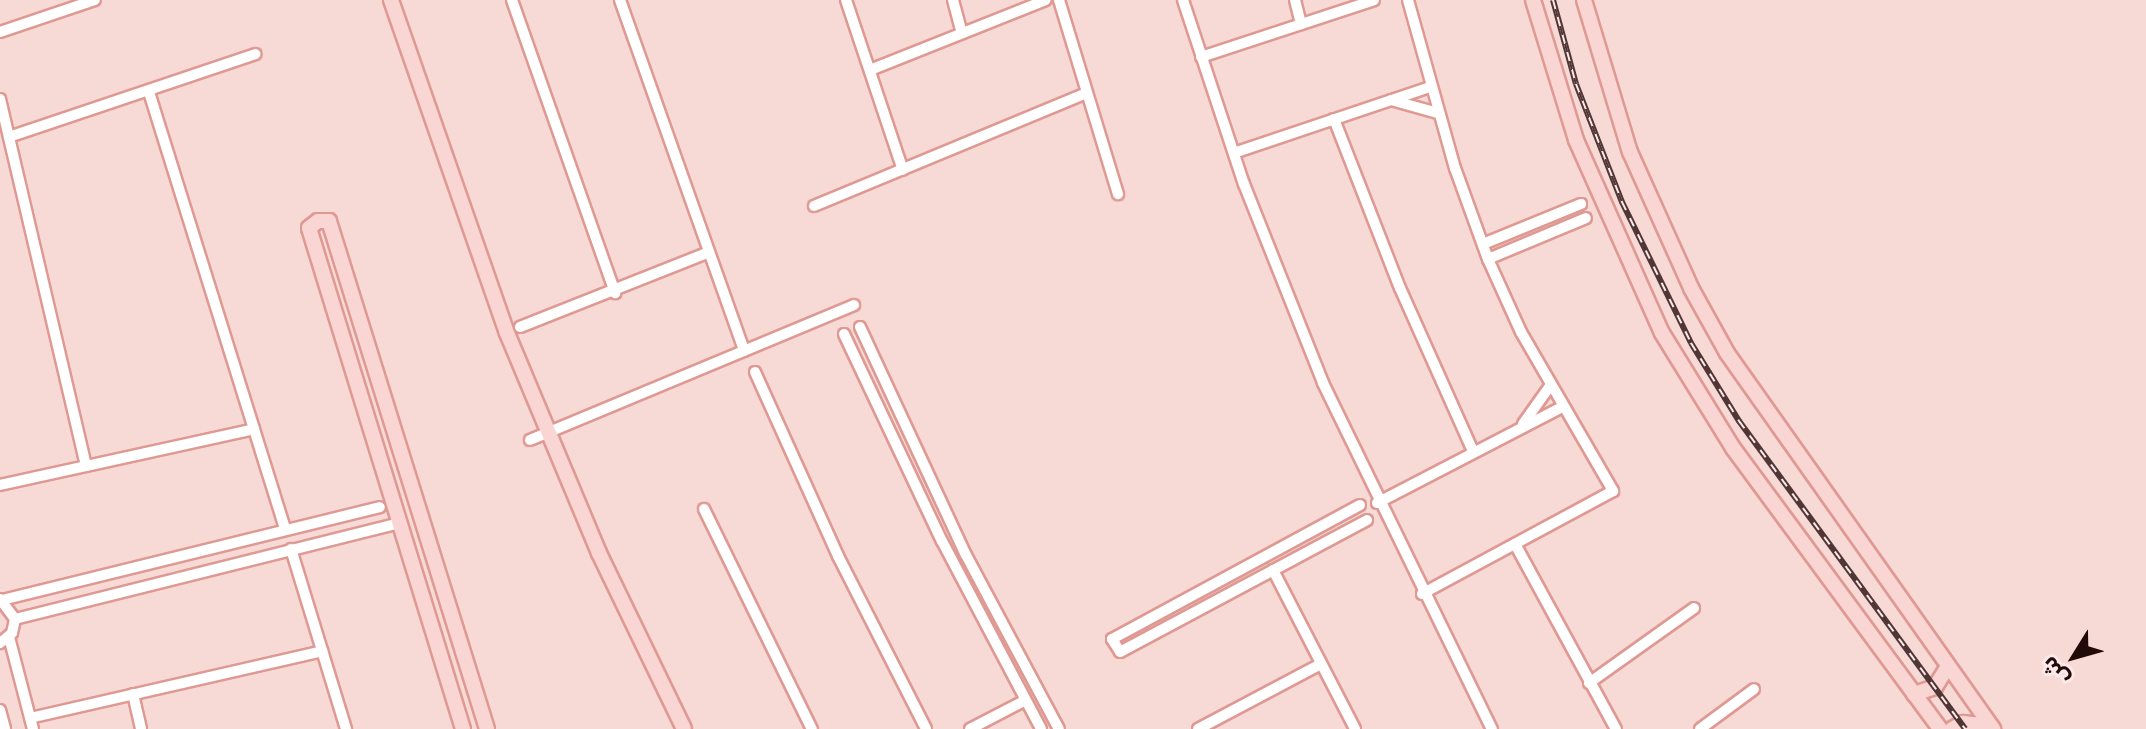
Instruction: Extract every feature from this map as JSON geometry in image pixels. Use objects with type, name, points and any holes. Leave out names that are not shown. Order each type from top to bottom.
[{"type":"street","points":[[0,32],[95,0]]},
{"type":"street","points":[[391,0],[471,240],[548,433],[632,627],[684,729]]},
{"type":"street","points":[[512,0],[615,293]]},
{"type":"street","points":[[620,0],[744,351]]},
{"type":"street","points":[[846,0],[903,170]]},
{"type":"street","points":[[953,0],[962,33]]},
{"type":"street","points":[[870,70],[1046,0]]},
{"type":"street","points":[[1059,0],[1118,194]]},
{"type":"street","points":[[1183,0],[1234,153],[1295,317],[1377,503],[1492,729]]},
{"type":"street","points":[[1295,0],[1301,24]]},
{"type":"street","points":[[1201,57],[1374,0]]},
{"type":"street","points":[[1408,0],[1438,113],[1488,259],[1550,386],[1613,491],[1422,594]]},
{"type":"street","points":[[1533,0],[1576,140],[1662,333],[1733,448],[1940,729]]},
{"type":"street","points":[[1584,0],[1630,152],[1691,288],[1768,416],[1992,727]]},
{"type":"street","points":[[9,137],[255,54]]},
{"type":"street","points":[[1234,153],[1430,87]]},
{"type":"street","points":[[149,92],[285,528]]},
{"type":"street","points":[[814,206],[1087,93]]},
{"type":"street","points":[[0,99],[86,466]]},
{"type":"street","points":[[1391,100],[1438,113]]},
{"type":"street","points":[[1334,119],[1400,288],[1473,451]]},
{"type":"street","points":[[1483,244],[1581,204]]},
{"type":"street","points":[[1488,259],[1586,218]]},
{"type":"street","points":[[463,729],[309,228],[318,221],[329,221],[487,729]]},
{"type":"street","points":[[520,327],[615,293],[709,252]]},
{"type":"street","points":[[530,440],[854,305]]},
{"type":"street","points":[[860,327],[959,541],[1059,729]]},
{"type":"street","points":[[844,334],[1024,701],[1041,729]]},
{"type":"street","points":[[755,372],[838,556],[926,729]]},
{"type":"street","points":[[865,378],[880,372]]},
{"type":"street","points":[[1523,424],[1550,386]]},
{"type":"street","points":[[1377,503],[1523,424],[1562,407]]},
{"type":"street","points":[[0,485],[254,429]]},
{"type":"street","points":[[1360,505],[1112,639],[1120,652],[1367,520]]},
{"type":"street","points":[[15,619],[1,600],[380,507]]},
{"type":"street","points":[[704,509],[812,729]]},
{"type":"street","points":[[322,651],[133,694],[31,723],[4,640],[15,619],[399,523]]},
{"type":"street","points":[[1314,530],[1322,544]]},
{"type":"street","points":[[1515,544],[1616,729]]},
{"type":"street","points":[[291,549],[346,729]]},
{"type":"street","points":[[1273,570],[1355,729]]},
{"type":"street","points":[[1589,683],[1694,608]]},
{"type":"street","points":[[429,620],[451,613]]},
{"type":"street","points":[[1198,729],[1321,664]]},
{"type":"street","points":[[1914,694],[1935,687],[1947,668]]},
{"type":"street","points":[[1700,729],[1754,689]]},
{"type":"street","points":[[133,694],[141,729]]},
{"type":"street","points":[[970,729],[1024,701]]},
{"type":"street","points":[[0,710],[5,729]]},
{"type":"street","points":[[1952,729],[1963,723],[1992,727]]},
{"type":"railway","points":[[1553,0],[1576,84],[1622,202],[1691,343],[1739,421],[1965,729]]}]
